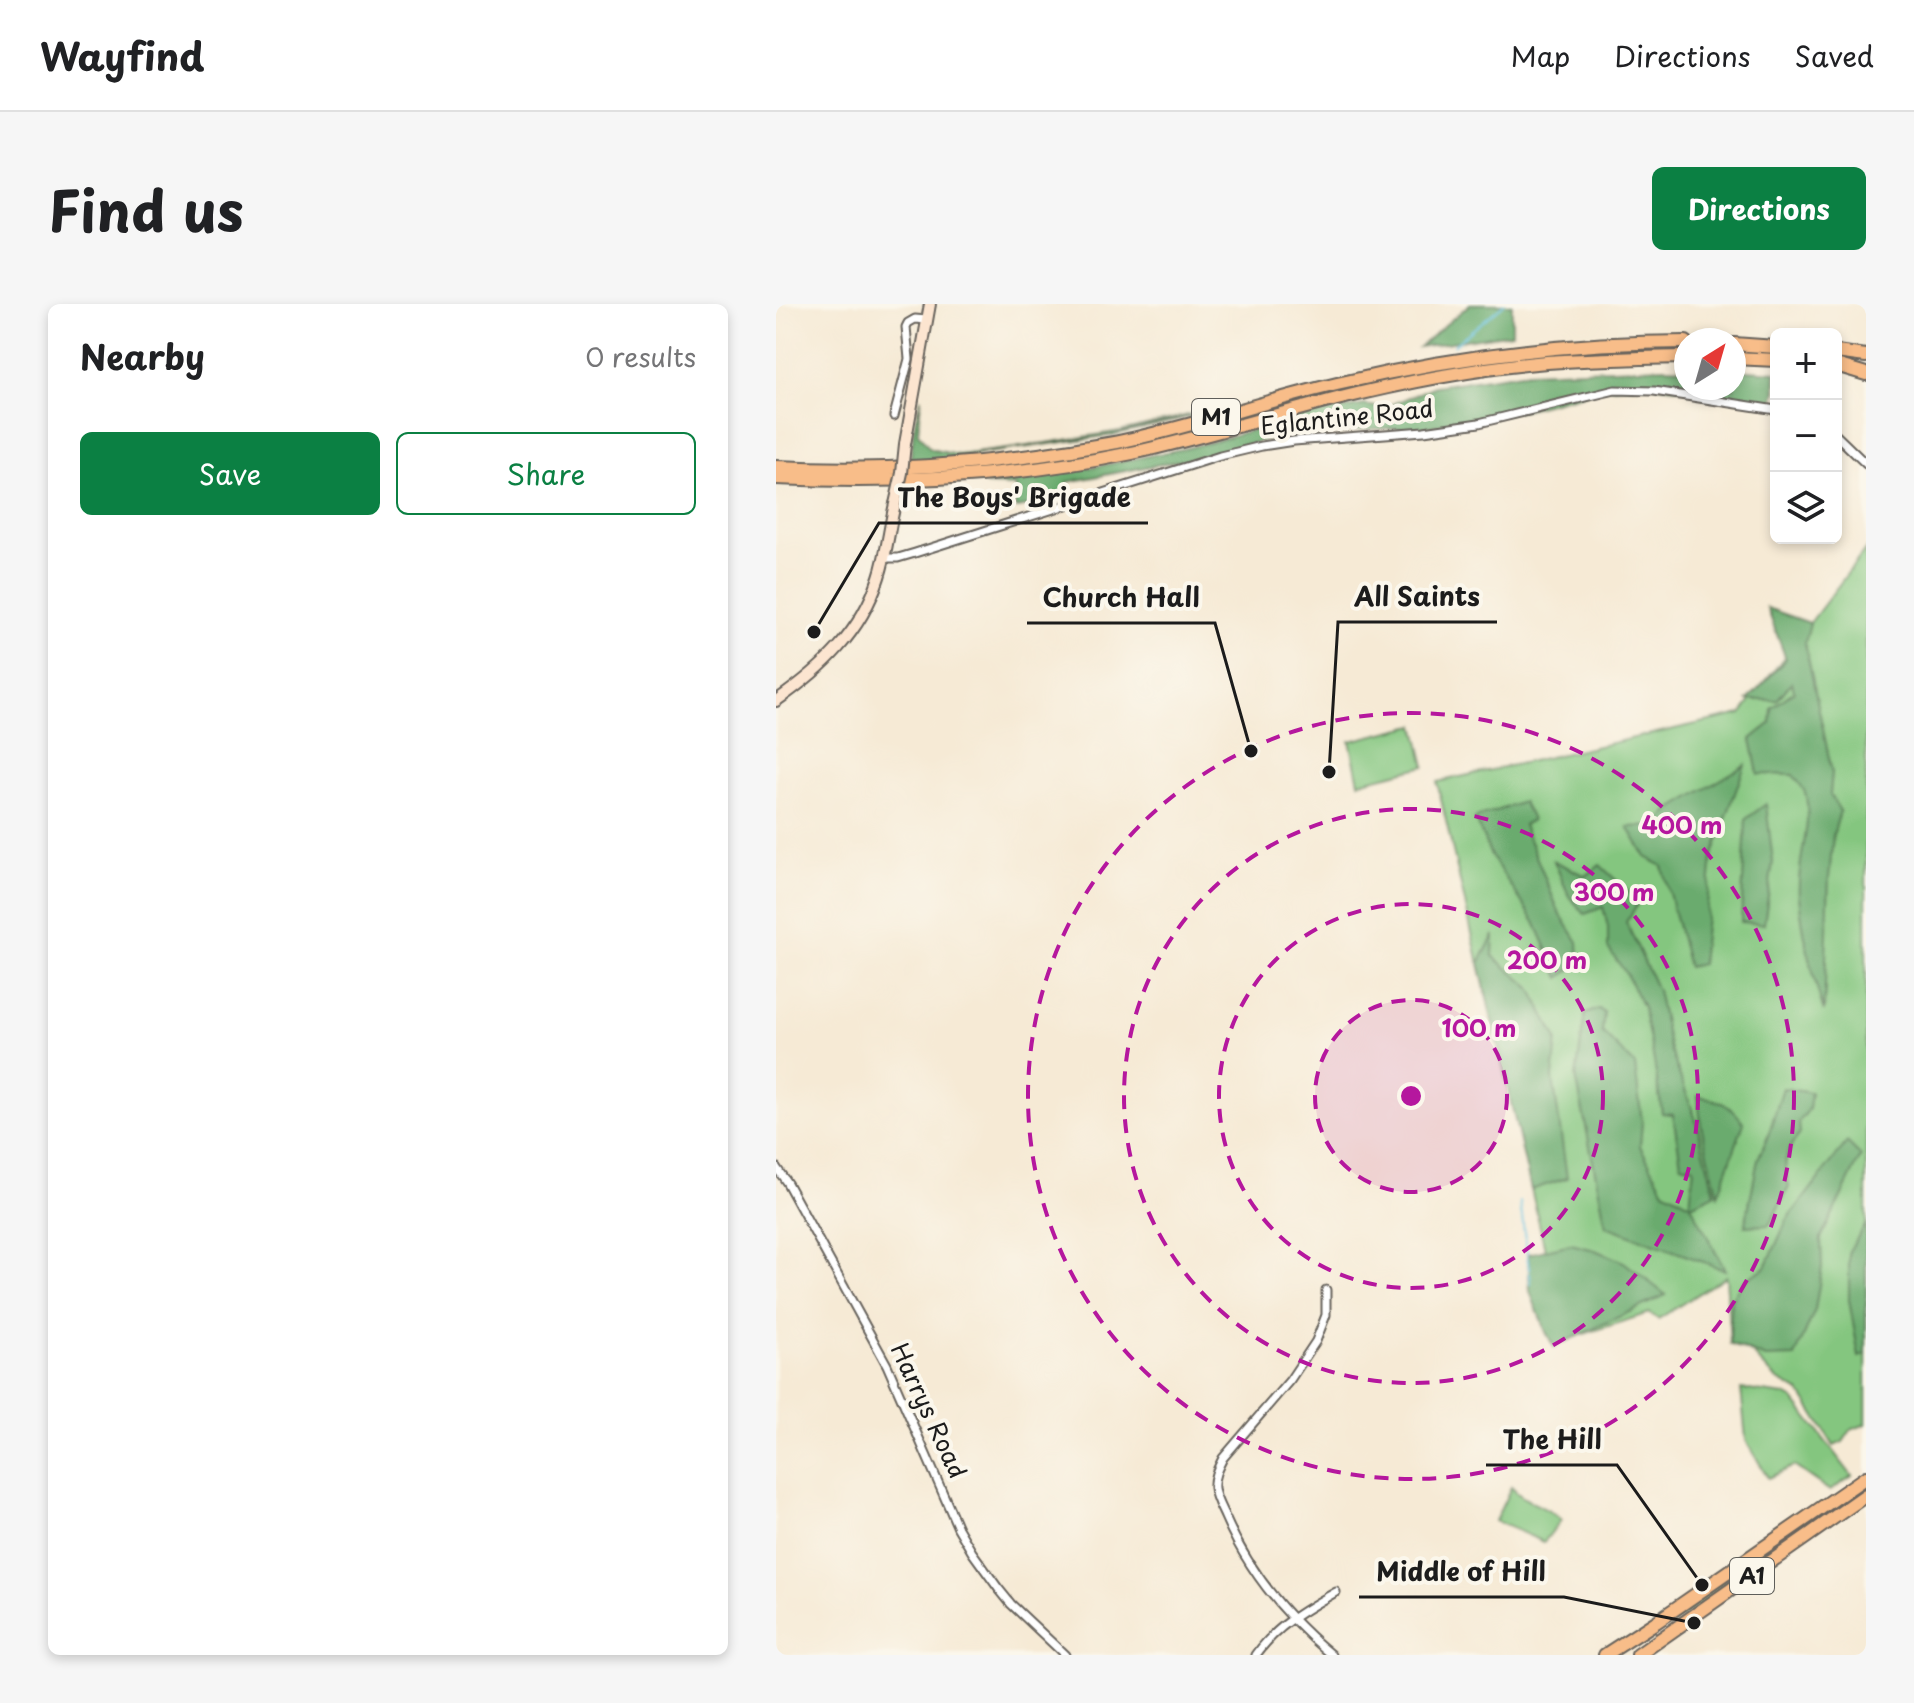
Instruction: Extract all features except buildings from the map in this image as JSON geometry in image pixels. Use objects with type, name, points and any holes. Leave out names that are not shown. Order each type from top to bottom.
[{"type":"highway","name":"M1","points":[[776,467],[913,467],[1021,458],[1132,439],[1333,385],[1428,365],[1539,349],[1674,342]]},
{"type":"highway","points":[[1746,345],[1770,347]]},
{"type":"highway","points":[[1842,352],[1862,354]]},
{"type":"highway","name":"M1","points":[[776,478],[916,479],[1032,469],[1132,453],[1337,399],[1431,379],[1544,363],[1674,358]]},
{"type":"highway","points":[[1746,359],[1770,360]]},
{"type":"highway","points":[[1842,366],[1866,368]]},
{"type":"highway","points":[[1842,367],[1866,374]]},
{"type":"highway","name":"A1","points":[[1605,1655],[1866,1477]]},
{"type":"highway","name":"A1","points":[[1638,1655],[1866,1495]]},
{"type":"street","points":[[776,701],[830,659],[859,620],[873,594],[902,473],[930,304]]},
{"type":"street","points":[[894,416],[909,359],[908,323],[915,319],[927,320]]},
{"type":"street","name":"Eglantine Road","points":[[884,558],[915,553],[1220,456],[1262,446],[1479,423],[1615,390],[1654,391],[1770,409]]},
{"type":"street","points":[[1842,441],[1866,464]]},
{"type":"street","name":"Harrys Road","points":[[776,1167],[887,1365],[958,1528],[972,1552],[1011,1604],[1065,1655]]},
{"type":"street","points":[[1326,1290],[1326,1315],[1316,1341],[1290,1380],[1223,1458],[1214,1481],[1217,1498],[1254,1571],[1291,1618],[1332,1655]]},
{"type":"street","points":[[1256,1655],[1291,1618],[1336,1592]]},
{"type":"green space","points":[[1470,304],[1512,304],[1512,333],[1419,347]]},
{"type":"green space","points":[[1674,367],[1674,388],[1653,385],[1606,388],[1523,410],[1426,427],[1277,437],[1204,456],[1068,482],[1056,502],[1015,508],[1016,486],[985,485],[1191,447],[1310,414],[1364,405],[1384,408],[1435,386],[1528,372]]},
{"type":"green space","points":[[1746,370],[1770,372],[1770,402],[1746,398]]},
{"type":"green space","points":[[921,398],[918,433],[930,449],[958,455],[1121,431],[1197,415],[1113,435],[952,460],[910,462]]},
{"type":"green space","points":[[1866,549],[1866,1424],[1851,1430],[1843,1442],[1834,1446],[1800,1392],[1776,1379],[1752,1353],[1730,1344],[1726,1276],[1658,1319],[1649,1313],[1566,1340],[1437,782],[1741,714]]},
{"type":"green space","points":[[1767,608],[1810,623],[1805,643],[1832,772],[1830,795],[1840,811],[1833,836],[1829,878],[1824,1012],[1808,955],[1799,896],[1807,821],[1805,793],[1793,775],[1758,774],[1751,739],[1771,723],[1772,708],[1794,691],[1792,682],[1777,700],[1748,700],[1786,659]]},
{"type":"green space","points":[[1415,725],[1425,766],[1359,782],[1350,741]]},
{"type":"green space","points":[[1745,765],[1712,858],[1701,964],[1688,967],[1662,866],[1646,857],[1628,827],[1654,826],[1670,810]]},
{"type":"green space","points":[[1523,802],[1532,820],[1523,825],[1559,912],[1578,942],[1579,963],[1560,978],[1535,922],[1491,856],[1475,818]]},
{"type":"green space","points":[[1766,804],[1773,862],[1764,924],[1741,922],[1746,819]]},
{"type":"green space","points":[[1554,861],[1586,876],[1600,865],[1634,897],[1637,905],[1626,922],[1657,990],[1669,1046],[1696,1120],[1715,1194],[1691,1205],[1725,1270],[1606,1226],[1576,1077],[1585,1014],[1599,1009],[1604,1013],[1602,1032],[1635,1065],[1642,1122],[1640,1146],[1664,1190],[1690,1204],[1694,1167],[1681,1164],[1673,1114],[1662,1113],[1643,1007],[1608,948],[1608,927],[1603,907],[1585,914],[1569,896]]},
{"type":"green space","points":[[1494,935],[1493,956],[1531,988],[1557,1040],[1553,1078],[1567,1178],[1531,1190],[1479,963]]},
{"type":"green space","points":[[1783,1088],[1811,1093],[1809,1109],[1799,1122],[1800,1134],[1786,1159],[1789,1187],[1769,1225],[1745,1226],[1758,1159]]},
{"type":"green space","points":[[1698,1096],[1724,1104],[1744,1123],[1718,1195],[1701,1125]]},
{"type":"green space","points":[[1847,1142],[1861,1156],[1821,1238],[1822,1267],[1815,1310],[1795,1357],[1766,1358],[1730,1344],[1731,1299],[1743,1281],[1766,1267],[1787,1220]]},
{"type":"green space","points":[[1866,1224],[1866,1355],[1859,1357],[1849,1300],[1849,1251]]},
{"type":"green space","points":[[1571,1244],[1624,1262],[1666,1295],[1554,1347],[1530,1292],[1528,1254]]},
{"type":"green space","points":[[1741,1389],[1785,1395],[1794,1400],[1852,1476],[1830,1491],[1794,1466],[1768,1478],[1746,1440]]},
{"type":"green space","points":[[1511,1487],[1561,1520],[1544,1542],[1495,1521]]},
{"type":"green space","points":[[1856,1489],[1860,1491],[1670,1626],[1665,1621]]},
{"type":"waterway","points":[[1454,345],[1504,304]]},
{"type":"waterway","points":[[1520,1202],[1531,1284]]},
{"type":"place","name":"The Boys' Brigade","points":[[814,632]]},
{"type":"place","name":"Church Hall","points":[[1251,751]]},
{"type":"place","name":"All Saints","points":[[1329,772]]},
{"type":"place","name":"The Hill","points":[[1702,1585]]},
{"type":"place","name":"Middle of Hill","points":[[1694,1623]]}]
